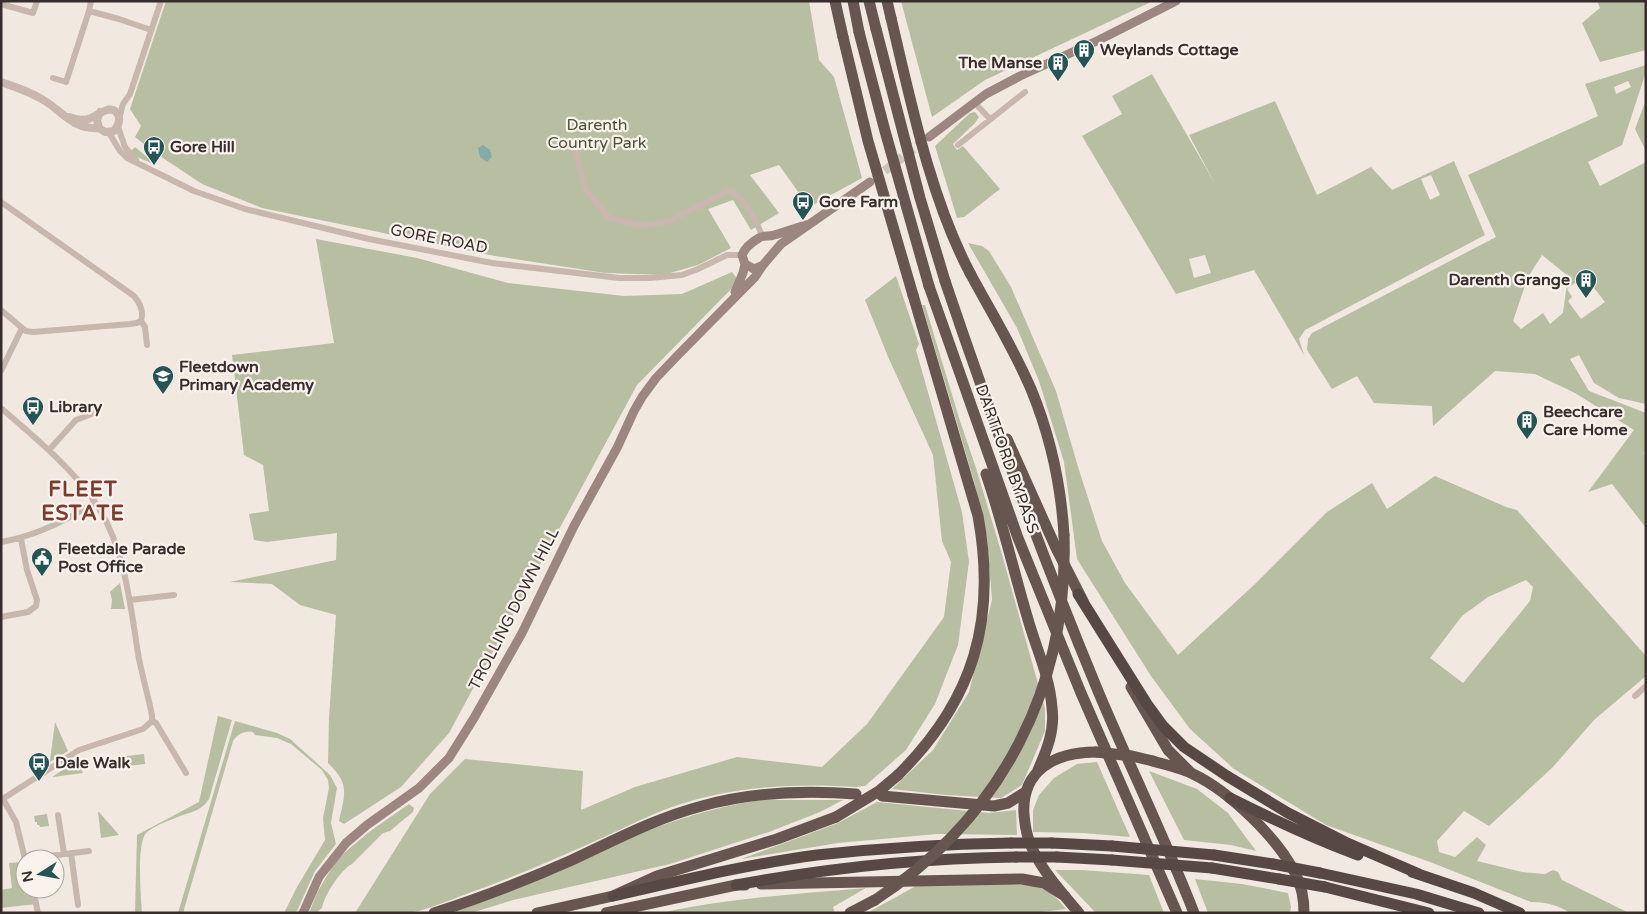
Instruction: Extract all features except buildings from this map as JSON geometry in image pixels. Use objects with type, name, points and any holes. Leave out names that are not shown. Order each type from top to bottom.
[{"type":"highway","points":[[612,896],[657,876],[777,839],[836,817],[879,791],[898,775],[928,743],[954,703],[970,667],[976,646],[981,624],[985,585],[978,516],[868,140],[836,1]]},
{"type":"highway","name":"DARTFORD BYPASS","points":[[853,1],[859,32],[908,218],[959,373],[1018,538],[1082,693],[1177,913]]},
{"type":"highway","name":"DARTFORD BYPASS","points":[[869,1],[920,198],[975,370],[1040,547],[1099,694],[1160,830],[1194,913]]},
{"type":"highway","points":[[850,913],[875,900],[911,874],[960,829],[984,799],[1015,750],[1043,687],[1056,642],[1061,615],[1064,580],[1064,535],[1055,471],[1038,409],[1016,358],[970,273],[949,228],[915,114],[887,1]]},
{"type":"highway","points":[[975,370],[1078,594],[1168,750],[1191,773],[1230,798],[1274,820],[1328,844],[1374,861],[1419,874]]},
{"type":"highway","points":[[882,796],[994,806],[1008,803],[1024,793],[1038,770],[1048,748],[1052,729],[1051,697],[1044,669],[1024,608],[959,373]]},
{"type":"highway","points":[[1078,594],[1154,714],[1184,747],[1288,813],[1345,842],[1419,874],[1520,913]]},
{"type":"highway","points":[[1038,770],[1068,755],[1096,752],[1132,756],[1191,773]]},
{"type":"highway","points":[[434,913],[507,887],[547,871],[652,823],[704,805],[745,796],[779,793],[856,794]]},
{"type":"highway","points":[[1024,793],[1024,821],[1030,846],[1035,856],[1079,913]]},
{"type":"highway","points":[[1230,798],[1254,821],[1283,855],[1302,891],[1304,913]]},
{"type":"highway","points":[[537,913],[738,870],[816,856],[920,846],[1052,843],[1214,855],[1273,864],[1320,872],[1416,894],[1479,913]]},
{"type":"highway","points":[[606,913],[736,885],[800,874],[905,862],[1016,857],[1112,860],[1212,868],[1325,887],[1429,913]]},
{"type":"highway","points":[[736,885],[1022,878],[1044,883],[1065,896]]},
{"type":"main road","points":[[929,137],[986,94],[1176,1]]},
{"type":"main road","points":[[809,224],[765,237],[748,246],[744,260],[754,269],[763,265],[776,249],[870,182]]},
{"type":"main road","points":[[765,237],[772,240],[776,249]]},
{"type":"main road","name":"TROLLING DOWN HILL","points":[[731,300],[740,283],[744,260]]},
{"type":"main road","name":"TROLLING DOWN HILL","points":[[303,913],[319,877],[346,843],[419,788],[449,758],[522,633],[574,526],[617,448],[642,397],[656,378],[755,276],[763,265]]},
{"type":"street","points":[[1,4],[33,13],[36,1]]},
{"type":"street","points":[[53,78],[66,82],[91,1]]},
{"type":"street","points":[[1,82],[33,94],[81,127],[99,128],[109,133],[114,131],[123,104],[130,94],[161,1]]},
{"type":"street","points":[[88,11],[151,30]]},
{"type":"street","points":[[958,145],[1025,92]]},
{"type":"street","points":[[974,102],[990,119]]},
{"type":"street","points":[[65,116],[87,120],[104,110],[111,110],[123,104]]},
{"type":"street","points":[[111,110],[118,115],[118,123]]},
{"type":"street","points":[[99,128],[97,120],[100,112]]},
{"type":"street","name":"GORE ROAD","points":[[118,123],[125,147],[139,163]]},
{"type":"street","name":"GORE ROAD","points":[[109,133],[120,151],[127,158],[194,191],[245,209],[369,239],[498,264],[644,279],[682,275],[727,255],[744,260]]},
{"type":"street","points":[[574,147],[586,190],[609,218],[642,226],[670,221],[731,190],[737,194],[765,237]]},
{"type":"street","points":[[1,202],[134,296],[140,307],[141,321],[148,345]]},
{"type":"street","points":[[1,310],[22,328],[33,332],[141,321]]},
{"type":"street","points":[[1,370],[22,328]]},
{"type":"street","points":[[1,408],[49,450],[95,502],[116,544],[130,600],[141,671],[152,720],[143,729],[79,750],[2,799],[16,822],[25,859],[89,851]]},
{"type":"street","points":[[49,450],[76,420],[94,413]]},
{"type":"street","points":[[1,542],[21,538],[72,516],[95,502]]},
{"type":"street","points":[[1,618],[28,612],[36,606],[37,600],[27,570],[21,538]]},
{"type":"street","points":[[130,600],[174,595]]},
{"type":"street","points":[[1635,696],[1646,686]]},
{"type":"street","points":[[152,720],[156,722],[186,773]]},
{"type":"street","points":[[58,815],[78,905]]},
{"type":"street","points":[[34,899],[38,913]]},
{"type":"green space","name":"Darenth Country Park","points":[[166,1],[809,1],[819,60],[834,77],[862,178],[809,207],[779,165],[750,175],[779,213],[751,230],[733,200],[708,209],[731,248],[698,265],[663,275],[605,273],[495,256],[262,208],[202,184],[135,137],[141,126],[130,109]]},
{"type":"green space","points":[[901,1],[1153,1],[985,80],[932,117]]},
{"type":"green space","points":[[1597,1],[1646,1],[1646,50],[1600,62],[1582,23],[1600,8]]},
{"type":"green space","points":[[1646,65],[1646,72],[1622,145],[1588,162],[1600,186],[1646,162],[1646,404],[1619,398],[1594,383],[1579,355],[1570,359],[1589,391],[1646,413],[1646,451],[1642,455],[1646,452],[1646,528],[1612,484],[1588,492],[1634,430],[1575,393],[1535,374],[1495,371],[1433,426],[1432,406],[1374,403],[1357,376],[1332,389],[1307,350],[1308,339],[1312,333],[1496,237],[1468,175],[1598,116],[1585,84]],"holes":[[[1628,81],[1631,87],[1616,94],[1614,87]],[[1542,255],[1568,276],[1563,313],[1550,324],[1543,313],[1521,329],[1513,321],[1528,277]],[[1587,279],[1605,302],[1581,319],[1568,301],[1572,297],[1567,289],[1579,280],[1582,283]]]},
{"type":"green space","points":[[1152,74],[1214,182],[1189,135],[1275,101],[1317,195],[1371,167],[1392,190],[1454,161],[1485,235],[1305,330],[1299,339],[1304,355],[1254,270],[1176,294],[1082,136],[1122,114],[1112,96]],"holes":[[[1431,175],[1440,195],[1430,200],[1421,179]],[[1205,255],[1211,273],[1194,278],[1189,259]]]},
{"type":"green space","points":[[1646,100],[1646,151],[1635,129]]},
{"type":"green space","points":[[975,112],[979,117],[975,123],[953,144],[957,150],[963,146],[1000,189],[964,217],[957,218],[935,146],[970,113]]},
{"type":"green space","points":[[135,147],[152,161],[151,163],[137,157],[131,151]]},
{"type":"green space","points":[[316,239],[417,258],[508,283],[624,296],[682,294],[732,272],[739,281],[637,385],[449,733],[401,787],[344,824],[339,821],[344,796],[343,783],[328,763],[336,615],[300,605],[272,584],[230,582],[336,560],[337,533],[267,542],[254,540],[249,514],[269,511],[263,465],[244,455],[232,355],[334,343]]},
{"type":"green space","points":[[968,243],[982,246],[989,251],[1011,287],[1056,391],[1102,541],[1125,583],[1178,655],[1254,585],[1327,512],[1372,483],[1387,509],[1435,476],[1517,510],[1646,656],[1646,676],[1594,720],[1553,767],[1489,826],[1464,811],[1437,841],[1439,852],[1455,857],[1477,837],[1486,845],[1477,861],[1522,872],[1545,874],[1553,870],[1558,872],[1562,880],[1629,913],[1570,913],[1551,905],[1531,902],[1430,862],[1326,825],[1234,769],[1190,729],[1151,676],[1077,559],[1064,462],[1039,381],[1017,328]],"holes":[[[1526,580],[1533,587],[1530,601],[1463,683],[1430,658],[1462,616],[1488,597]]]},
{"type":"green space","points":[[896,276],[919,344],[916,350],[962,512],[969,562],[958,645],[935,704],[906,750],[865,786],[788,786],[742,790],[697,799],[656,813],[536,867],[415,912],[355,913],[430,794],[465,759],[583,771],[581,810],[635,787],[737,757],[822,767],[867,724],[944,617],[951,562],[942,541],[933,455],[889,359],[865,300]]},
{"type":"green space","points":[[922,305],[925,305],[976,468],[1045,709],[1045,731],[1022,785],[1001,798],[946,795],[892,789],[933,750],[969,692],[992,600],[987,538],[974,481]]},
{"type":"green space","points":[[120,583],[125,609],[111,609],[112,600],[110,592]]},
{"type":"green space","points":[[218,716],[232,720],[209,799],[198,810],[160,824],[147,832],[141,846],[140,858],[142,913],[135,913],[137,835],[199,802]]},
{"type":"green space","points":[[235,721],[277,733],[290,739],[330,775],[337,788],[331,823],[336,844],[315,871],[296,913],[284,913],[325,840],[323,818],[329,788],[328,780],[322,770],[291,744],[277,738],[245,732],[233,741],[183,913],[178,913]]},
{"type":"green space","points":[[55,722],[68,751],[50,762],[50,761]]},
{"type":"green space","points":[[144,754],[145,764],[127,766],[126,756]]},
{"type":"green space","points":[[75,759],[83,773],[52,777],[73,763]]},
{"type":"green space","points":[[1097,762],[1130,837],[1083,833],[1033,832],[1033,810],[1039,795],[1054,778],[1077,764]]},
{"type":"green space","points":[[1149,771],[1197,789],[1228,813],[1256,851],[1231,845],[1184,840]]},
{"type":"green space","points":[[760,800],[843,800],[820,812],[769,832],[670,864],[513,900],[471,913],[452,913],[530,883],[663,825],[711,810]]},
{"type":"green space","points":[[877,802],[989,813],[1016,810],[1017,835],[937,834],[838,843],[741,859],[838,823]]},
{"type":"green space","points":[[409,804],[414,808],[413,812],[390,831],[383,833],[343,871],[329,890],[322,908],[318,911],[319,913],[309,913],[318,891],[337,859],[369,832]]},
{"type":"green space","points":[[99,812],[119,835],[101,838]]},
{"type":"green space","points":[[47,814],[49,826],[40,827],[37,825],[34,816]]},
{"type":"green space","points":[[15,862],[15,899],[35,899],[36,904],[1,908],[1,890],[12,888],[9,863]]},
{"type":"green space","points":[[1055,870],[1149,875],[1164,913],[1096,913]]},
{"type":"green space","points":[[1195,879],[1242,884],[1288,893],[1291,907],[1290,913],[1208,913]]},
{"type":"green space","points":[[1029,885],[1042,889],[1054,896],[1066,909],[1034,913],[867,913],[916,886]]},
{"type":"green space","points":[[866,888],[833,907],[835,913],[661,913],[737,900]]},
{"type":"water","points":[[483,145],[490,150],[492,157],[487,162],[480,157],[478,148]]},
{"type":"tunnel","points":[[874,179],[925,140]]},
{"type":"place","name":"Weylands Cottage","points":[[1084,69]]},
{"type":"place","name":"The Manse","points":[[1058,82]]},
{"type":"place","name":"Gore Hill","points":[[154,166]]},
{"type":"place","name":"Gore Farm","points":[[803,221]]},
{"type":"place","name":"Darenth Grange","points":[[1586,299]]},
{"type":"place","name":"Fleetdown Primary Academy","points":[[163,395]]},
{"type":"place","name":"Library","points":[[33,426]]},
{"type":"place","name":"Beechcare Care Home","points":[[1527,440]]},
{"type":"place","name":"Fleetdale Parade Post Office","points":[[42,577]]},
{"type":"place","name":"Dale Walk","points":[[39,782]]},
{"type":"district","name":"FLEET ESTATE","points":[[83,501]]}]
